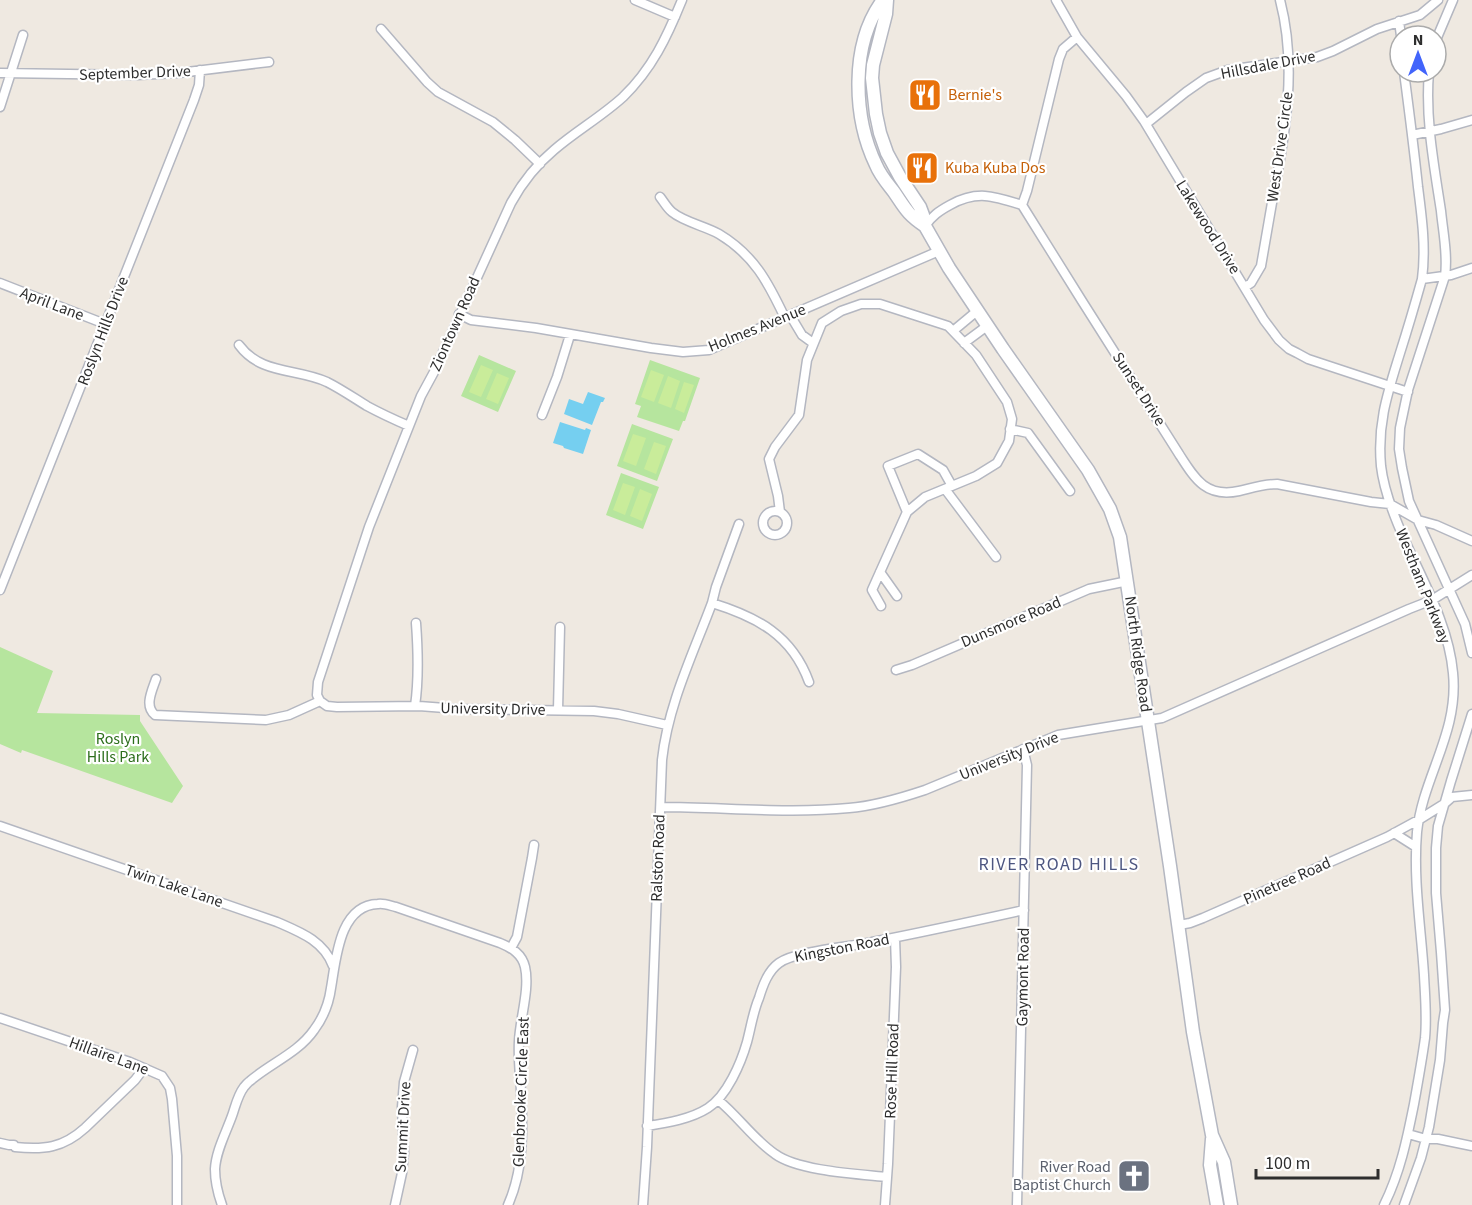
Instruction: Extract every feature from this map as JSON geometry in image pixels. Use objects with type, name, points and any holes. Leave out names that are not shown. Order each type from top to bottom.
[{"type":"main road","name":"North Ridge Road","points":[[885,0],[886,14],[873,65],[872,78],[876,114],[887,153],[920,207],[925,226],[939,251],[987,326],[1088,471],[1110,509],[1120,537],[1179,925],[1192,1032],[1212,1134],[1224,1162],[1231,1205]]},
{"type":"main road","name":"North Ridge Road","points":[[1212,1134],[1210,1165],[1217,1205]]},
{"type":"street","points":[[635,0],[675,17]]},
{"type":"street","name":"Ziontown Road","points":[[320,701],[317,695],[318,682],[369,527],[421,396],[511,203],[531,173],[554,150],[600,117],[634,86],[656,57],[682,0]]},
{"type":"street","name":"Lakewood Drive","points":[[1056,0],[1077,37],[1146,124],[1273,333],[1289,349],[1308,359],[1408,392]]},
{"type":"street","name":"West Drive Circle","points":[[1245,287],[1251,283],[1261,266],[1286,122],[1287,38],[1280,0]]},
{"type":"street","points":[[1399,24],[1399,21],[1420,15],[1438,0]]},
{"type":"street","points":[[1443,24],[1453,0]]},
{"type":"street","name":"Hillsdale Drive","points":[[1146,124],[1206,78],[1228,70],[1317,57],[1399,21]]},
{"type":"street","points":[[381,29],[433,87],[446,97],[493,122],[540,164]]},
{"type":"street","points":[[0,107],[23,35]]},
{"type":"street","points":[[925,226],[938,211],[958,200],[978,195],[1000,197],[1022,205],[1059,59],[1063,49],[1077,37]]},
{"type":"street","name":"September Drive","points":[[0,73],[137,75],[269,62]]},
{"type":"street","name":"Roslyn Hills Drive","points":[[0,590],[194,100],[199,85],[200,70]]},
{"type":"street","name":"Westham Parkway","points":[[1384,1205],[1395,1180],[1408,1134],[1425,1036],[1425,997],[1417,900],[1416,847],[1420,819],[1445,741],[1453,701],[1453,677],[1449,648],[1432,600],[1390,504],[1380,448],[1381,427],[1390,386],[1422,279],[1424,252],[1406,84]]},
{"type":"street","name":"Westham Parkway","points":[[1429,84],[1430,132],[1446,267],[1408,392],[1399,449],[1409,501],[1465,624],[1472,653]]},
{"type":"street","points":[[1412,135],[1472,120]]},
{"type":"street","points":[[660,197],[674,214],[716,233],[743,252],[765,278],[787,317],[813,344]]},
{"type":"street","name":"Sunset Drive","points":[[1022,205],[1189,470],[1201,484],[1224,493],[1277,484],[1390,504],[1418,520],[1436,525],[1472,541]]},
{"type":"street","name":"Holmes Avenue","points":[[459,314],[471,320],[651,348],[694,352],[709,350],[939,251]]},
{"type":"street","points":[[1422,279],[1445,276],[1472,268]]},
{"type":"street","name":"April Lane","points":[[0,283],[105,324]]},
{"type":"street","points":[[780,512],[769,459],[775,447],[799,415],[807,360],[822,323],[841,311],[861,304],[880,304],[948,326],[976,355],[1007,402],[1012,418],[1009,441],[997,463],[976,476],[925,497],[907,512],[872,590],[881,606]]},
{"type":"street","points":[[953,331],[977,311]]},
{"type":"street","points":[[964,343],[987,326]]},
{"type":"street","points":[[542,416],[570,334]]},
{"type":"street","points":[[239,345],[244,352],[260,363],[327,382],[409,426]]},
{"type":"street","points":[[1010,429],[1028,433],[1070,491]]},
{"type":"street","points":[[907,512],[888,466],[918,454],[943,470],[949,488],[996,557]]},
{"type":"street","name":"Ralston Road","points":[[643,1205],[662,760],[667,724],[739,524]]},
{"type":"street","points":[[880,572],[897,596]]},
{"type":"street","name":"University Drive","points":[[661,807],[802,810],[857,807],[906,796],[1067,733],[1148,721],[1178,712],[1432,600],[1472,575]]},
{"type":"street","name":"Dunsmore Road","points":[[896,670],[1089,589],[1128,581]]},
{"type":"street","points":[[712,603],[748,616],[767,627],[788,647],[804,667],[809,682]]},
{"type":"street","points":[[415,706],[418,645],[416,623]]},
{"type":"street","points":[[558,710],[560,627]]},
{"type":"street","points":[[156,679],[149,704],[150,710],[155,715],[266,720],[289,715],[320,701]]},
{"type":"street","name":"University Drive","points":[[320,701],[327,706],[337,707],[415,706],[594,711],[667,724]]},
{"type":"street","points":[[1404,1205],[1426,1138],[1440,1060],[1444,1010],[1436,893],[1438,826],[1472,714]]},
{"type":"street","name":"Gaymont Road","points":[[1017,1205],[1027,765],[1023,749]]},
{"type":"street","name":"Pinetree Road","points":[[1179,925],[1203,918],[1394,833],[1420,819],[1452,797],[1472,795]]},
{"type":"street","name":"Twin Lake Lane","points":[[0,826],[277,922],[310,937],[328,954],[334,967]]},
{"type":"street","points":[[1394,833],[1416,847]]},
{"type":"street","points":[[222,1205],[215,1167],[238,1098],[250,1081],[296,1050],[315,1029],[325,1011],[341,938],[347,923],[356,913],[370,905],[379,904],[396,907],[511,948],[517,937],[534,845]]},
{"type":"street","name":"Kingston Road","points":[[647,1126],[700,1113],[718,1100],[731,1081],[741,1059],[764,984],[776,966],[784,960],[797,955],[895,938],[1024,910]]},
{"type":"street","name":"Rose Hill Road","points":[[885,1205],[896,967],[895,938]]},
{"type":"street","name":"Glenbrooke Circle East","points":[[508,1205],[521,1164],[518,1055],[526,985],[524,963],[511,948]]},
{"type":"street","name":"Hillaire Lane","points":[[0,1018],[130,1062],[162,1077],[170,1088],[177,1156],[177,1205]]},
{"type":"street","name":"Summit Drive","points":[[395,1205],[404,1153],[402,1107],[404,1082],[413,1050]]},
{"type":"street","points":[[0,1143],[15,1147],[43,1149],[64,1143],[85,1128],[135,1080],[144,1068]]},
{"type":"street","points":[[718,1100],[733,1112],[756,1138],[781,1158],[831,1171],[887,1177]]},
{"type":"street","points":[[1408,1134],[1472,1146]]},
{"type":"green space","points":[[479,355],[516,371],[498,412],[461,396]]},
{"type":"green space","points":[[650,360],[700,378],[685,421],[679,431],[637,417],[641,406],[635,404]]},
{"type":"green space","points":[[481,365],[493,370],[481,397],[469,392]]},
{"type":"green space","points":[[651,370],[664,375],[654,402],[641,397]]},
{"type":"green space","points":[[497,373],[509,378],[498,404],[486,399]]},
{"type":"green space","points":[[668,376],[680,381],[671,408],[658,403]]},
{"type":"green space","points":[[684,382],[694,385],[684,413],[675,409]]},
{"type":"green space","points":[[632,424],[673,439],[657,481],[617,466]]},
{"type":"green space","points":[[633,434],[646,438],[636,466],[623,461]]},
{"type":"green space","points":[[654,442],[666,446],[656,474],[644,469]]},
{"type":"green space","points":[[621,473],[659,487],[643,529],[606,515]]},
{"type":"green space","points":[[623,483],[635,487],[625,515],[613,510]]},
{"type":"green space","points":[[640,489],[652,494],[642,521],[630,516]]},
{"type":"green space","name":"Roslyn Hills Park","points":[[0,647],[53,671],[37,713],[140,715],[140,721],[183,786],[172,803],[0,744]]},
{"type":"water","points":[[588,392],[605,398],[601,402],[592,425],[564,414],[569,399],[583,404]]},
{"type":"water","points":[[560,422],[591,430],[583,454],[553,443]]},
{"type":"place","name":"Bernie's","points":[[925,95]]},
{"type":"place","name":"Kuba Kuba Dos","points":[[922,168]]},
{"type":"place","name":"River Road Baptist Church","points":[[1134,1176]]},
{"type":"district","name":"RIVER ROAD HILLS","points":[[1059,864]]}]
